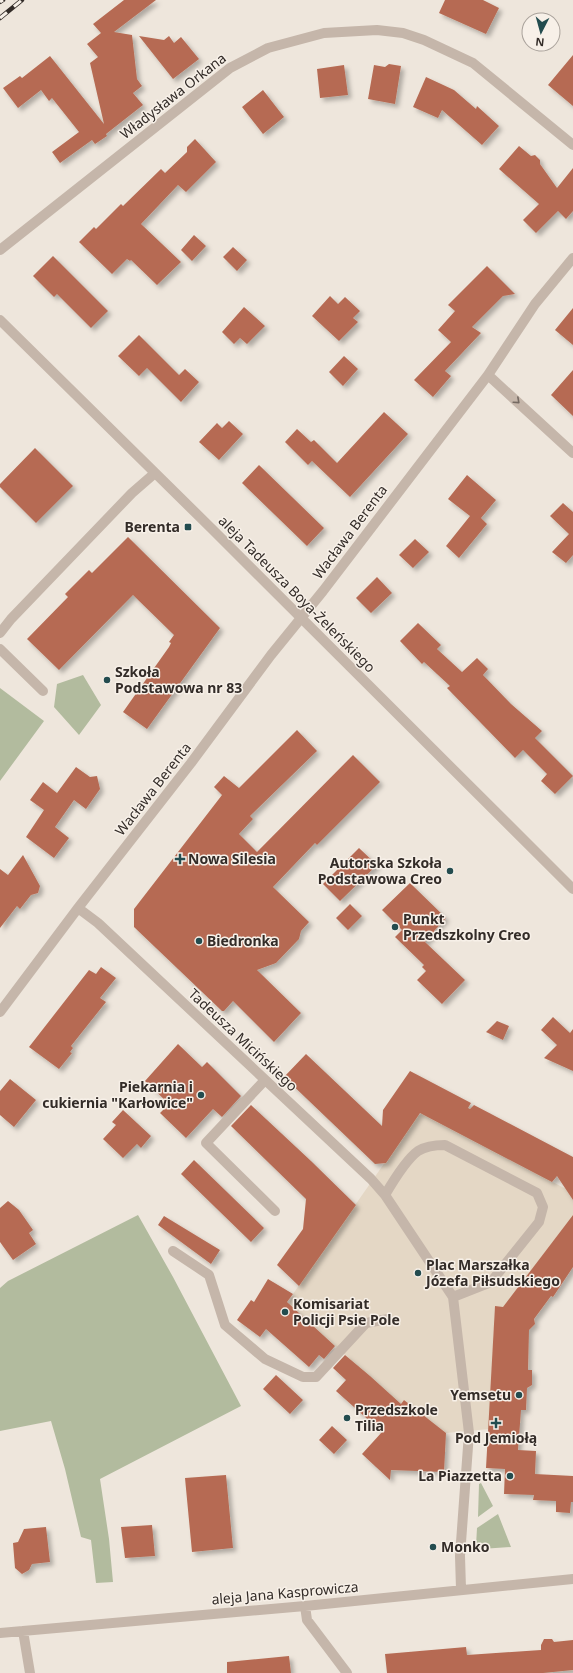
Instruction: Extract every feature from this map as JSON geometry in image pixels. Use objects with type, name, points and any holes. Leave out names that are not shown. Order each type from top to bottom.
[{"type":"street","name":"Władysława Orkana","points":[[0,250],[230,68],[268,48],[324,33],[377,30],[403,33],[424,40],[473,63],[573,144]]},
{"type":"street","name":"Wacława Berenta","points":[[0,1012],[78,908],[191,763],[253,679],[488,375],[535,304],[573,258]]},
{"type":"street","name":"aleja Tadeusza Boya-Żeleńskiego","points":[[0,320],[573,889]]},
{"type":"street","points":[[488,375],[573,452]]},
{"type":"street","points":[[0,633],[11,619],[132,493],[154,473]]},
{"type":"street","points":[[0,649],[43,691]]},
{"type":"street","name":"Tadeusza Micińskiego","points":[[78,908],[98,923],[371,1179],[385,1195]]},
{"type":"street","points":[[265,1080],[206,1143],[275,1211]]},
{"type":"street","points":[[453,1297],[490,1282],[539,1222],[543,1207],[537,1193],[445,1145],[432,1146],[418,1151],[395,1177],[385,1195],[453,1297],[469,1433],[460,1556],[461,1589]]},
{"type":"street","points":[[173,1251],[209,1275],[225,1325],[265,1360],[303,1377],[316,1377],[366,1323],[388,1318]]},
{"type":"street","name":"aleja Jana Kasprowicza","points":[[0,1633],[305,1606],[461,1589],[573,1579]]},
{"type":"street","points":[[305,1606],[307,1620],[347,1673]]},
{"type":"street","points":[[23,1631],[30,1673]]},
{"type":"green space","points":[[83,675],[101,705],[79,735],[54,707],[57,684]]},
{"type":"green space","points":[[0,688],[44,721],[0,781]]},
{"type":"green space","points":[[138,1215],[173,1277],[241,1406],[100,1479],[109,1539],[113,1582],[96,1583],[91,1540],[81,1537],[65,1469],[51,1421],[0,1431],[0,1288],[8,1281]]},
{"type":"green space","points":[[481,1483],[493,1506],[478,1517],[479,1484]]},
{"type":"green space","points":[[498,1514],[511,1547],[481,1549],[476,1546],[477,1528]]},
{"type":"shaded area","name":"Plac Marszałka Józefa Piłsudskiego","points":[[422,1114],[566,1189],[573,1200],[573,1215],[504,1307],[495,1307],[489,1429],[446,1433],[404,1400],[400,1405],[289,1304],[293,1294],[418,1115]]},
{"type":"building","points":[[124,0],[156,0],[114,32],[132,35],[137,79],[142,86],[133,93],[143,105],[106,134],[107,136],[95,144],[92,140],[60,163],[52,152],[79,132],[52,98],[49,101],[41,90],[18,108],[3,88],[20,76],[22,78],[50,56],[104,124],[90,63],[98,57],[87,44],[101,33],[93,24]]},
{"type":"building","points":[[445,0],[483,0],[499,8],[486,34],[439,13]]},
{"type":"building","points":[[139,36],[164,40],[169,36],[174,43],[181,37],[199,59],[173,79]]},
{"type":"building","points":[[573,55],[573,106],[548,85]]},
{"type":"building","points":[[389,64],[401,66],[395,104],[368,99],[374,65],[385,67]]},
{"type":"building","points":[[344,65],[348,95],[320,98],[317,69]]},
{"type":"building","points":[[426,77],[454,90],[476,109],[477,106],[499,126],[482,145],[442,110],[438,118],[413,107]]},
{"type":"building","points":[[263,90],[284,117],[263,134],[242,107]]},
{"type":"building","points":[[195,139],[216,162],[186,192],[178,185],[141,224],[181,262],[157,285],[131,260],[130,261],[127,259],[112,274],[79,242],[94,227],[96,229],[121,204],[123,206],[161,169],[165,173],[187,152],[187,147]]},
{"type":"building","points":[[519,146],[531,156],[535,155],[540,160],[540,164],[557,188],[573,168],[573,211],[566,219],[558,211],[536,233],[523,220],[539,204],[499,169]]},
{"type":"building","points":[[194,235],[206,246],[192,261],[181,250]]},
{"type":"building","points":[[233,247],[247,260],[237,271],[223,257]]},
{"type":"building","points":[[53,256],[108,311],[91,328],[57,294],[54,297],[33,276]]},
{"type":"building","points":[[487,266],[515,294],[503,296],[472,327],[481,333],[445,371],[451,376],[433,397],[414,380],[451,342],[438,330],[455,311],[448,305]]},
{"type":"building","points":[[330,296],[338,304],[345,297],[360,311],[353,318],[358,322],[339,341],[312,316]]},
{"type":"building","points":[[244,307],[265,326],[247,344],[240,338],[234,344],[222,332]]},
{"type":"building","points":[[573,308],[573,345],[555,330]]},
{"type":"building","points":[[139,335],[179,375],[185,369],[199,382],[181,402],[147,368],[139,376],[118,356]]},
{"type":"building","points":[[344,356],[358,369],[343,386],[329,372]]},
{"type":"building","points":[[573,370],[573,416],[551,395]]},
{"type":"building","points":[[384,412],[408,434],[350,497],[312,461],[308,465],[285,442],[297,429],[311,442],[314,440],[337,463]]},
{"type":"building","points":[[229,421],[243,434],[219,460],[199,442],[217,423],[222,428]]},
{"type":"building","points":[[35,448],[73,486],[36,523],[0,487],[0,484]]},
{"type":"building","points":[[259,465],[324,528],[307,546],[242,483]]},
{"type":"building","points":[[467,475],[496,500],[481,518],[487,524],[459,558],[446,546],[470,516],[448,499]]},
{"type":"building","points":[[563,503],[573,512],[573,555],[566,563],[552,552],[569,534],[550,516]]},
{"type":"building","points":[[128,537],[220,628],[147,729],[123,712],[169,647],[171,643],[169,642],[174,635],[133,595],[59,670],[27,639],[68,597],[65,594],[89,570],[92,573]]},
{"type":"building","points":[[415,539],[429,552],[413,568],[399,555]]},
{"type":"building","points":[[377,577],[392,593],[371,613],[356,598]]},
{"type":"building","points":[[418,623],[441,645],[437,649],[462,672],[477,658],[488,669],[483,675],[511,704],[542,731],[535,738],[573,776],[555,794],[541,781],[547,774],[523,750],[515,758],[447,688],[450,686],[424,662],[422,664],[400,641]]},
{"type":"building","points":[[297,730],[317,751],[250,816],[253,819],[239,834],[257,852],[353,755],[380,782],[317,845],[315,843],[273,887],[309,922],[301,931],[299,939],[276,963],[257,970],[301,1013],[274,1042],[233,1001],[224,1011],[222,1011],[134,927],[134,909],[222,795],[214,787],[224,776],[239,788]]},
{"type":"building","points":[[76,767],[90,777],[97,776],[100,789],[86,809],[74,800],[55,827],[69,838],[54,858],[26,837],[44,810],[30,800],[43,782],[57,793]]},
{"type":"building","points":[[359,848],[377,865],[340,901],[323,884]]},
{"type":"building","points":[[23,855],[40,886],[38,893],[31,895],[20,909],[17,906],[0,928],[0,869],[8,875]]},
{"type":"building","points":[[410,883],[446,918],[434,931],[435,933],[425,942],[465,980],[442,1004],[417,980],[426,971],[422,967],[424,965],[395,937],[402,930],[382,910]]},
{"type":"building","points":[[350,904],[362,916],[348,930],[336,918]]},
{"type":"building","points":[[101,967],[116,978],[100,998],[106,1002],[71,1046],[73,1048],[70,1052],[72,1053],[59,1069],[29,1047],[89,970],[96,974]]},
{"type":"building","points":[[553,1017],[570,1033],[573,1029],[573,1071],[544,1058],[557,1045],[541,1030]]},
{"type":"building","points":[[497,1021],[509,1026],[503,1040],[486,1032]]},
{"type":"building","points":[[178,1044],[202,1067],[207,1062],[241,1096],[222,1117],[213,1109],[186,1138],[160,1113],[169,1104],[145,1081]]},
{"type":"building","points":[[306,1054],[382,1126],[383,1110],[410,1071],[471,1103],[468,1108],[470,1109],[474,1105],[573,1157],[573,1200],[557,1176],[552,1182],[420,1113],[386,1163],[375,1164],[284,1077]]},
{"type":"building","points":[[10,1079],[36,1100],[14,1127],[0,1115],[0,1091]]},
{"type":"building","points":[[251,1105],[356,1205],[299,1286],[277,1265],[303,1229],[306,1199],[231,1126]]},
{"type":"building","points":[[123,1110],[151,1136],[141,1148],[137,1144],[123,1158],[103,1139],[116,1125],[112,1122]]},
{"type":"building","points":[[194,1160],[264,1228],[251,1242],[181,1174]]},
{"type":"building","points":[[8,1201],[19,1210],[33,1230],[29,1233],[36,1244],[13,1260],[0,1242],[0,1208]]},
{"type":"building","points":[[573,1215],[573,1267],[553,1297],[551,1296],[534,1319],[535,1324],[529,1330],[528,1370],[532,1370],[532,1385],[527,1388],[526,1410],[521,1410],[518,1450],[536,1451],[535,1474],[573,1476],[573,1502],[571,1502],[570,1513],[556,1512],[556,1501],[533,1500],[534,1495],[504,1494],[505,1469],[486,1468],[495,1306],[503,1307]]},
{"type":"building","points":[[164,1216],[220,1250],[211,1264],[158,1225]]},
{"type":"building","points":[[268,1279],[293,1294],[287,1302],[335,1346],[324,1359],[319,1355],[309,1367],[266,1329],[260,1337],[237,1320],[251,1300],[254,1302]]},
{"type":"building","points":[[345,1355],[401,1404],[404,1400],[446,1433],[444,1472],[391,1470],[390,1480],[362,1454],[382,1432],[336,1391],[346,1380],[333,1368]]},
{"type":"building","points":[[276,1375],[303,1400],[290,1414],[263,1389]]},
{"type":"building","points":[[332,1426],[347,1440],[334,1454],[319,1440]]},
{"type":"building","points":[[226,1475],[233,1548],[192,1552],[185,1478]]},
{"type":"building","points":[[152,1525],[155,1556],[125,1558],[121,1527]]},
{"type":"building","points":[[46,1527],[50,1562],[32,1564],[29,1570],[22,1574],[15,1568],[13,1543],[18,1542],[24,1529]]},
{"type":"building","points":[[544,1639],[552,1639],[554,1642],[573,1640],[573,1670],[543,1673],[387,1673],[385,1654],[466,1647],[467,1655],[541,1650],[541,1645]]},
{"type":"building","points":[[289,1656],[291,1673],[227,1673],[227,1662]]},
{"type":"railway","points":[[0,18],[22,0]]},
{"type":"place","name":"Berenta","points":[[188,527]]},
{"type":"place","name":"Szkoła Podstawowa nr 83","points":[[107,680]]},
{"type":"place","name":"Nowa Silesia","points":[[180,859]]},
{"type":"place","name":"Autorska Szkoła Podstawowa Creo","points":[[450,871]]},
{"type":"place","name":"Punkt Przedszkolny Creo","points":[[395,927]]},
{"type":"place","name":"Biedronka","points":[[199,941]]},
{"type":"place","name":"Piekarnia i cukiernia \"Karłowice\"","points":[[201,1095]]},
{"type":"place","name":"Plac Marszałka Józefa Piłsudskiego","points":[[418,1273]]},
{"type":"place","name":"Komisariat Policji Psie Pole","points":[[285,1312]]},
{"type":"place","name":"Yemsetu","points":[[519,1395]]},
{"type":"place","name":"Przedszkole Tilia","points":[[347,1418]]},
{"type":"place","name":"Pod Jemiołą","points":[[496,1423]]},
{"type":"place","name":"La Piazzetta","points":[[510,1476]]},
{"type":"place","name":"Monko","points":[[433,1547]]}]
